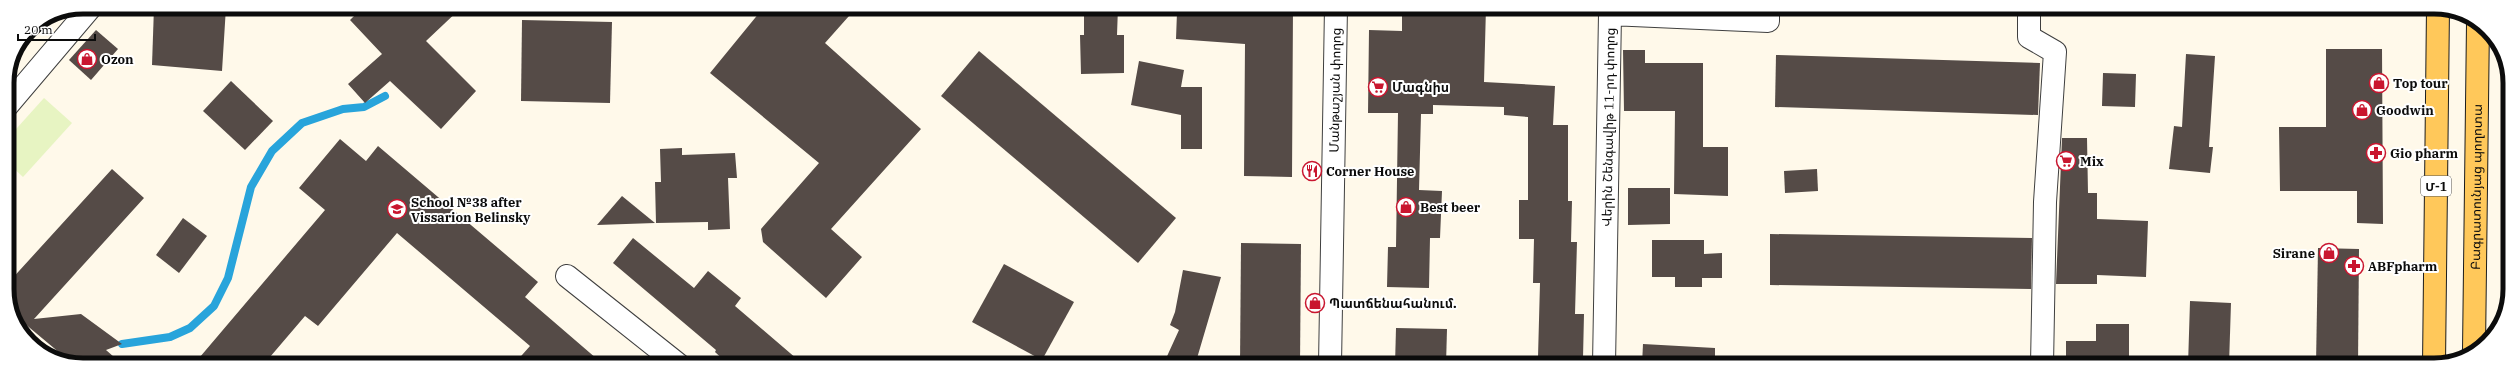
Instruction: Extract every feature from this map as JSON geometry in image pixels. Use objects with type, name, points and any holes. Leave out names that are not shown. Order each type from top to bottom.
[{"type":"main road","name":"Մ-1","points":[[2434,358],[2438,14]]},
{"type":"main road","name":"Բագրատունյաց պողոտա","points":[[2474,345],[2478,29]]},
{"type":"street","points":[[14,98],[85,14]]},
{"type":"street","name":"Մանթաշյան փողոց","points":[[1330,358],[1336,14]]},
{"type":"street","name":"Վերին Շենգավիթ 11-րդ փողոց","points":[[1604,358],[1610,14],[1768,21],[1768,14]]},
{"type":"street","points":[[2029,14],[2029,37],[2055,52],[2045,202],[2042,358]]},
{"type":"street","points":[[567,276],[671,358]]},
{"type":"green space","points":[[44,98],[72,123],[23,177],[14,169],[14,131]]},
{"type":"building","points":[[154,14],[226,14],[222,71],[152,65]]},
{"type":"building","points":[[356,14],[455,14],[426,41],[476,91],[441,129],[390,81],[365,103],[348,84],[382,54],[350,20]]},
{"type":"building","points":[[758,14],[851,14],[825,43],[921,129],[831,229],[862,257],[826,298],[763,242],[761,229],[819,163],[710,73]]},
{"type":"building","points":[[1084,14],[1118,14],[1117,35],[1124,35],[1124,73],[1081,74],[1080,35],[1084,35]]},
{"type":"building","points":[[1177,14],[1245,16],[1245,14],[1293,14],[1292,177],[1244,176],[1245,44],[1176,39]]},
{"type":"building","points":[[1402,14],[1486,14],[1484,82],[1555,86],[1553,125],[1568,125],[1568,201],[1572,201],[1571,242],[1577,242],[1575,314],[1584,314],[1583,358],[1538,357],[1540,283],[1533,283],[1534,239],[1519,239],[1519,200],[1528,200],[1528,117],[1504,115],[1504,107],[1433,105],[1433,114],[1421,114],[1419,190],[1442,191],[1440,238],[1430,238],[1429,288],[1387,287],[1388,247],[1396,247],[1398,113],[1368,113],[1369,30],[1402,31]]},
{"type":"building","points":[[522,20],[612,22],[610,103],[521,101]]},
{"type":"building","points":[[96,30],[118,49],[91,80],[69,60]]},
{"type":"building","points":[[2326,49],[2382,49],[2383,224],[2357,223],[2357,191],[2280,191],[2279,127],[2326,127]]},
{"type":"building","points":[[1623,50],[1645,50],[1645,63],[1703,63],[1703,147],[1728,147],[1728,196],[1674,194],[1675,111],[1624,111]]},
{"type":"building","points":[[979,51],[1176,218],[1138,263],[941,96]]},
{"type":"building","points":[[2186,54],[2215,56],[2209,147],[2213,147],[2210,173],[2169,169],[2174,126],[2182,127]]},
{"type":"building","points":[[1776,55],[2040,63],[2038,115],[1775,107]]},
{"type":"building","points":[[1139,61],[1184,70],[1181,87],[1202,87],[1202,149],[1181,149],[1181,115],[1131,105]]},
{"type":"building","points":[[2103,73],[2136,74],[2135,107],[2102,106]]},
{"type":"building","points":[[231,81],[273,121],[245,150],[203,111]]},
{"type":"building","points":[[2062,138],[2087,138],[2088,193],[2097,193],[2097,219],[2148,221],[2146,277],[2097,275],[2097,284],[2056,284]]},
{"type":"building","points":[[340,139],[366,161],[378,146],[538,282],[525,297],[596,358],[519,358],[530,346],[397,233],[318,326],[305,316],[269,358],[199,358],[325,210],[299,188]]},
{"type":"building","points":[[682,148],[682,155],[735,153],[737,178],[728,178],[730,229],[708,230],[708,222],[656,223],[655,182],[661,182],[660,149]]},
{"type":"building","points":[[112,169],[144,198],[34,319],[81,314],[122,344],[106,350],[115,358],[83,358],[61,354],[21,320],[15,303],[14,277]]},
{"type":"building","points":[[1817,169],[1818,191],[1785,193],[1784,171]]},
{"type":"building","points":[[1628,188],[1670,188],[1670,224],[1628,225]]},
{"type":"building","points":[[622,196],[655,223],[597,225]]},
{"type":"building","points":[[183,218],[207,236],[179,273],[156,255]]},
{"type":"building","points":[[1770,234],[2032,238],[2031,289],[1770,285]]},
{"type":"building","points":[[633,238],[694,288],[708,271],[741,298],[735,306],[796,358],[721,358],[715,352],[716,350],[613,263]]},
{"type":"building","points":[[1652,240],[1704,240],[1704,254],[1722,253],[1722,278],[1702,278],[1702,287],[1675,287],[1675,277],[1652,277]]},
{"type":"building","points":[[1241,243],[1301,244],[1300,358],[1240,358]]},
{"type":"building","points":[[2318,248],[2359,249],[2358,358],[2316,358]]},
{"type":"building","points":[[1004,264],[1074,302],[1043,358],[1038,358],[972,322]]},
{"type":"building","points":[[1183,270],[1221,277],[1197,358],[1166,358],[1179,330],[1170,325],[1175,312]]},
{"type":"building","points":[[2190,301],[2231,303],[2229,358],[2188,358]]},
{"type":"building","points":[[2096,324],[2129,324],[2129,358],[2066,358],[2066,341],[2096,341]]},
{"type":"building","points":[[1396,328],[1447,329],[1446,358],[1395,358]]},
{"type":"building","points":[[1643,344],[1715,348],[1715,358],[1642,358]]},
{"type":"waterway","points":[[122,344],[170,337],[190,328],[214,306],[228,278],[251,187],[272,151],[302,123],[343,109],[364,107],[385,96]]},
{"type":"place","name":"Ozon","points":[[87,59]]},
{"type":"place","name":"Top tour","points":[[2379,83]]},
{"type":"place","name":"Մագնիս","points":[[1378,87]]},
{"type":"place","name":"Goodwin","points":[[2362,110]]},
{"type":"place","name":"Gio pharm","points":[[2376,153]]},
{"type":"place","name":"Mix","points":[[2066,161]]},
{"type":"place","name":"Corner House","points":[[1312,171]]},
{"type":"place","name":"Best beer","points":[[1406,207]]},
{"type":"place","name":"School №38 after Vissarion Belinsky","points":[[397,209]]},
{"type":"place","name":"Sirane","points":[[2329,253]]},
{"type":"place","name":"ABFpharm","points":[[2354,266]]},
{"type":"place","name":"Պատճենահանում.","points":[[1315,303]]}]
